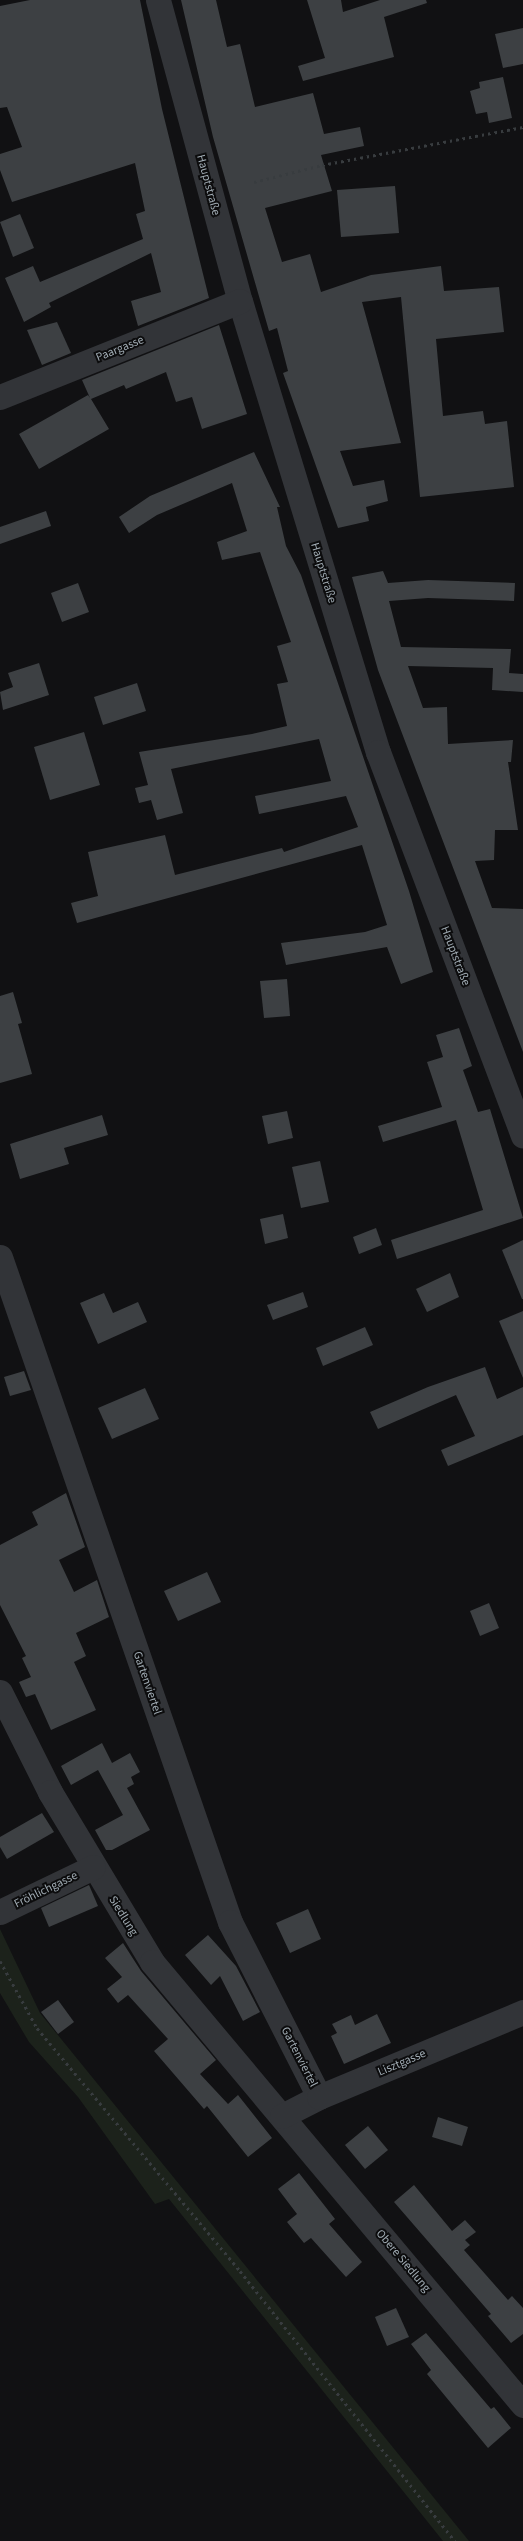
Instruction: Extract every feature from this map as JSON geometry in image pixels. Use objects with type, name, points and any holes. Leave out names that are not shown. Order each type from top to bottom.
[{"type":"street","name":"Hauptstraße","points":[[158,0],[240,301],[378,752],[523,1136]]},
{"type":"street","name":"Paargasse","points":[[0,397],[240,301]]},
{"type":"street","name":"Gartenviertel","points":[[0,1258],[7,1300],[230,1922],[319,2097]]},
{"type":"street","name":"Siedlung","points":[[0,1692],[93,1867],[152,1962],[282,2116]]},
{"type":"street","name":"Fröhlichgasse","points":[[0,1912],[93,1867]]},
{"type":"street","name":"Lisztgasse","points":[[282,2116],[319,2097],[523,2012]]},
{"type":"street","name":"Obere Siedlung","points":[[282,2116],[523,2405]]},
{"type":"path","points":[[254,182],[322,165],[523,127]]},
{"type":"path","points":[[0,1961],[37,2028],[240,2271],[456,2541]]},
{"type":"shaded area","points":[[0,1929],[40,2013],[469,2541],[443,2541],[169,2199],[155,2204],[78,2097],[29,2042],[0,1993]]},
{"type":"building","points":[[30,0],[140,0],[162,109],[209,298],[138,326],[131,301],[161,292],[151,253],[49,303],[51,307],[24,322],[5,278],[33,266],[40,282],[143,239],[136,214],[145,211],[135,163],[12,202],[0,170],[0,154],[22,147],[7,107],[0,108],[0,6]]},
{"type":"building","points":[[181,0],[216,0],[227,47],[240,44],[255,107],[313,93],[324,134],[360,127],[364,146],[321,155],[332,191],[265,208],[282,262],[310,254],[321,292],[371,275],[441,266],[444,291],[499,287],[504,332],[436,339],[443,416],[483,411],[485,424],[507,421],[514,487],[420,497],[401,297],[362,302],[401,443],[340,451],[353,486],[384,480],[388,501],[366,507],[369,521],[338,528],[283,373],[288,371],[277,328],[269,331],[213,137]]},
{"type":"building","points":[[307,0],[341,0],[343,12],[380,0],[426,0],[427,3],[384,17],[394,57],[303,81],[298,66],[325,58]]},
{"type":"building","points":[[523,28],[523,64],[503,68],[495,34]]},
{"type":"building","points":[[503,77],[512,118],[489,123],[487,112],[476,114],[470,91],[480,88],[479,82]]},
{"type":"building","points":[[395,186],[399,233],[341,237],[337,190]]},
{"type":"building","points":[[20,214],[34,248],[13,257],[0,222]]},
{"type":"building","points":[[57,322],[71,353],[42,365],[27,330]]},
{"type":"building","points":[[219,325],[247,414],[202,429],[192,397],[176,402],[166,372],[126,389],[124,385],[91,399],[109,429],[39,469],[19,434],[88,395],[90,398],[82,380]]},
{"type":"building","points":[[254,452],[280,507],[277,507],[286,546],[301,575],[409,891],[433,972],[401,984],[387,947],[286,965],[281,943],[365,932],[387,925],[362,845],[77,923],[71,903],[98,896],[88,852],[165,835],[175,875],[282,848],[284,852],[358,827],[346,796],[259,814],[255,796],[331,781],[319,739],[171,769],[183,813],[157,820],[151,800],[139,803],[135,788],[148,785],[139,752],[252,734],[287,726],[277,684],[288,682],[277,646],[291,642],[260,552],[222,560],[217,542],[247,531],[232,483],[157,515],[129,533],[119,517],[150,496]]},
{"type":"building","points":[[46,511],[51,526],[0,544],[0,527]]},
{"type":"building","points":[[383,571],[388,583],[428,580],[515,583],[514,601],[428,598],[389,601],[401,647],[511,649],[509,673],[523,674],[523,692],[492,690],[493,668],[408,666],[423,708],[447,707],[448,744],[513,740],[511,762],[508,762],[518,830],[495,830],[494,860],[475,861],[492,908],[523,909],[523,1052],[378,670],[352,577]]},
{"type":"building","points":[[78,583],[89,612],[62,622],[51,593]]},
{"type":"building","points":[[39,663],[49,695],[3,710],[0,692],[13,687],[8,673]]},
{"type":"building","points":[[137,683],[146,711],[103,725],[94,697]]},
{"type":"building","points":[[84,732],[100,785],[50,800],[34,747]]},
{"type":"building","points":[[287,979],[290,1016],[264,1018],[260,981]]},
{"type":"building","points":[[13,992],[22,1023],[18,1024],[32,1074],[0,1083],[0,996]]},
{"type":"building","points":[[459,1028],[472,1066],[463,1070],[478,1112],[490,1109],[523,1218],[397,1259],[391,1240],[483,1210],[456,1120],[383,1142],[378,1126],[442,1107],[427,1062],[443,1057],[436,1035]]},
{"type":"building","points":[[287,1111],[293,1138],[268,1144],[262,1116]]},
{"type":"building","points":[[102,1115],[108,1135],[64,1148],[69,1164],[20,1179],[10,1144]]},
{"type":"building","points":[[320,1161],[329,1202],[301,1208],[292,1167]]},
{"type":"building","points":[[283,1214],[288,1238],[265,1244],[260,1219]]},
{"type":"building","points":[[376,1228],[382,1245],[359,1254],[353,1237]]},
{"type":"building","points":[[523,1240],[523,1299],[522,1299],[502,1250]]},
{"type":"building","points":[[450,1273],[459,1297],[427,1312],[416,1289]]},
{"type":"building","points":[[303,1292],[308,1307],[273,1320],[267,1305]]},
{"type":"building","points":[[104,1293],[113,1313],[138,1302],[147,1322],[98,1344],[80,1303]]},
{"type":"building","points":[[523,1311],[523,1378],[499,1321]]},
{"type":"building","points":[[365,1327],[373,1345],[323,1366],[316,1348]]},
{"type":"building","points":[[485,1367],[497,1399],[523,1387],[523,1435],[448,1466],[441,1450],[475,1436],[456,1395],[378,1429],[370,1412],[428,1387]]},
{"type":"building","points":[[24,1371],[31,1390],[10,1396],[4,1377]]},
{"type":"building","points":[[145,1388],[159,1419],[112,1439],[98,1408]]},
{"type":"building","points":[[66,1493],[85,1547],[59,1560],[74,1592],[97,1580],[109,1617],[76,1633],[86,1656],[74,1662],[96,1710],[51,1730],[35,1694],[26,1697],[19,1682],[31,1677],[22,1658],[26,1656],[0,1605],[0,1545],[38,1525],[32,1512]]},
{"type":"building","points":[[207,1572],[221,1602],[178,1621],[164,1591]]},
{"type":"building","points":[[489,1603],[499,1628],[480,1636],[470,1611]]},
{"type":"building","points":[[102,1743],[112,1763],[130,1753],[140,1772],[131,1777],[134,1784],[127,1788],[150,1830],[112,1850],[106,1850],[95,1830],[123,1815],[98,1770],[71,1785],[61,1766]]},
{"type":"building","points":[[42,1813],[54,1832],[7,1859],[0,1847],[0,1837]]},
{"type":"building","points":[[89,1885],[98,1906],[49,1927],[41,1908]]},
{"type":"building","points":[[308,1909],[321,1939],[290,1953],[276,1923]]},
{"type":"building","points":[[208,1935],[236,1966],[260,2012],[243,2021],[220,1976],[211,1985],[185,1955]]},
{"type":"building","points":[[123,1943],[141,1971],[216,2060],[200,2074],[228,2104],[238,2095],[272,2138],[248,2157],[207,2106],[204,2109],[154,2051],[168,2039],[128,1995],[118,2003],[107,1989],[122,1977],[105,1958]]},
{"type":"building","points":[[58,2000],[74,2022],[58,2034],[41,2012]]},
{"type":"building","points":[[377,2014],[391,2043],[344,2064],[331,2036],[337,2033],[332,2024],[351,2015],[355,2025]]},
{"type":"building","points":[[438,2117],[468,2127],[462,2146],[432,2137]]},
{"type":"building","points":[[368,2126],[388,2150],[365,2169],[345,2145]]},
{"type":"building","points":[[299,2173],[335,2219],[329,2224],[362,2262],[346,2277],[311,2238],[304,2243],[287,2222],[297,2214],[278,2189]]},
{"type":"building","points":[[414,2185],[452,2231],[465,2220],[476,2232],[465,2240],[470,2245],[464,2250],[508,2300],[512,2296],[523,2308],[523,2334],[511,2343],[488,2316],[491,2314],[394,2202]]},
{"type":"building","points":[[396,2308],[409,2337],[387,2346],[375,2317]]},
{"type":"building","points":[[426,2333],[491,2409],[494,2407],[511,2428],[488,2448],[427,2374],[431,2370],[411,2344]]}]
